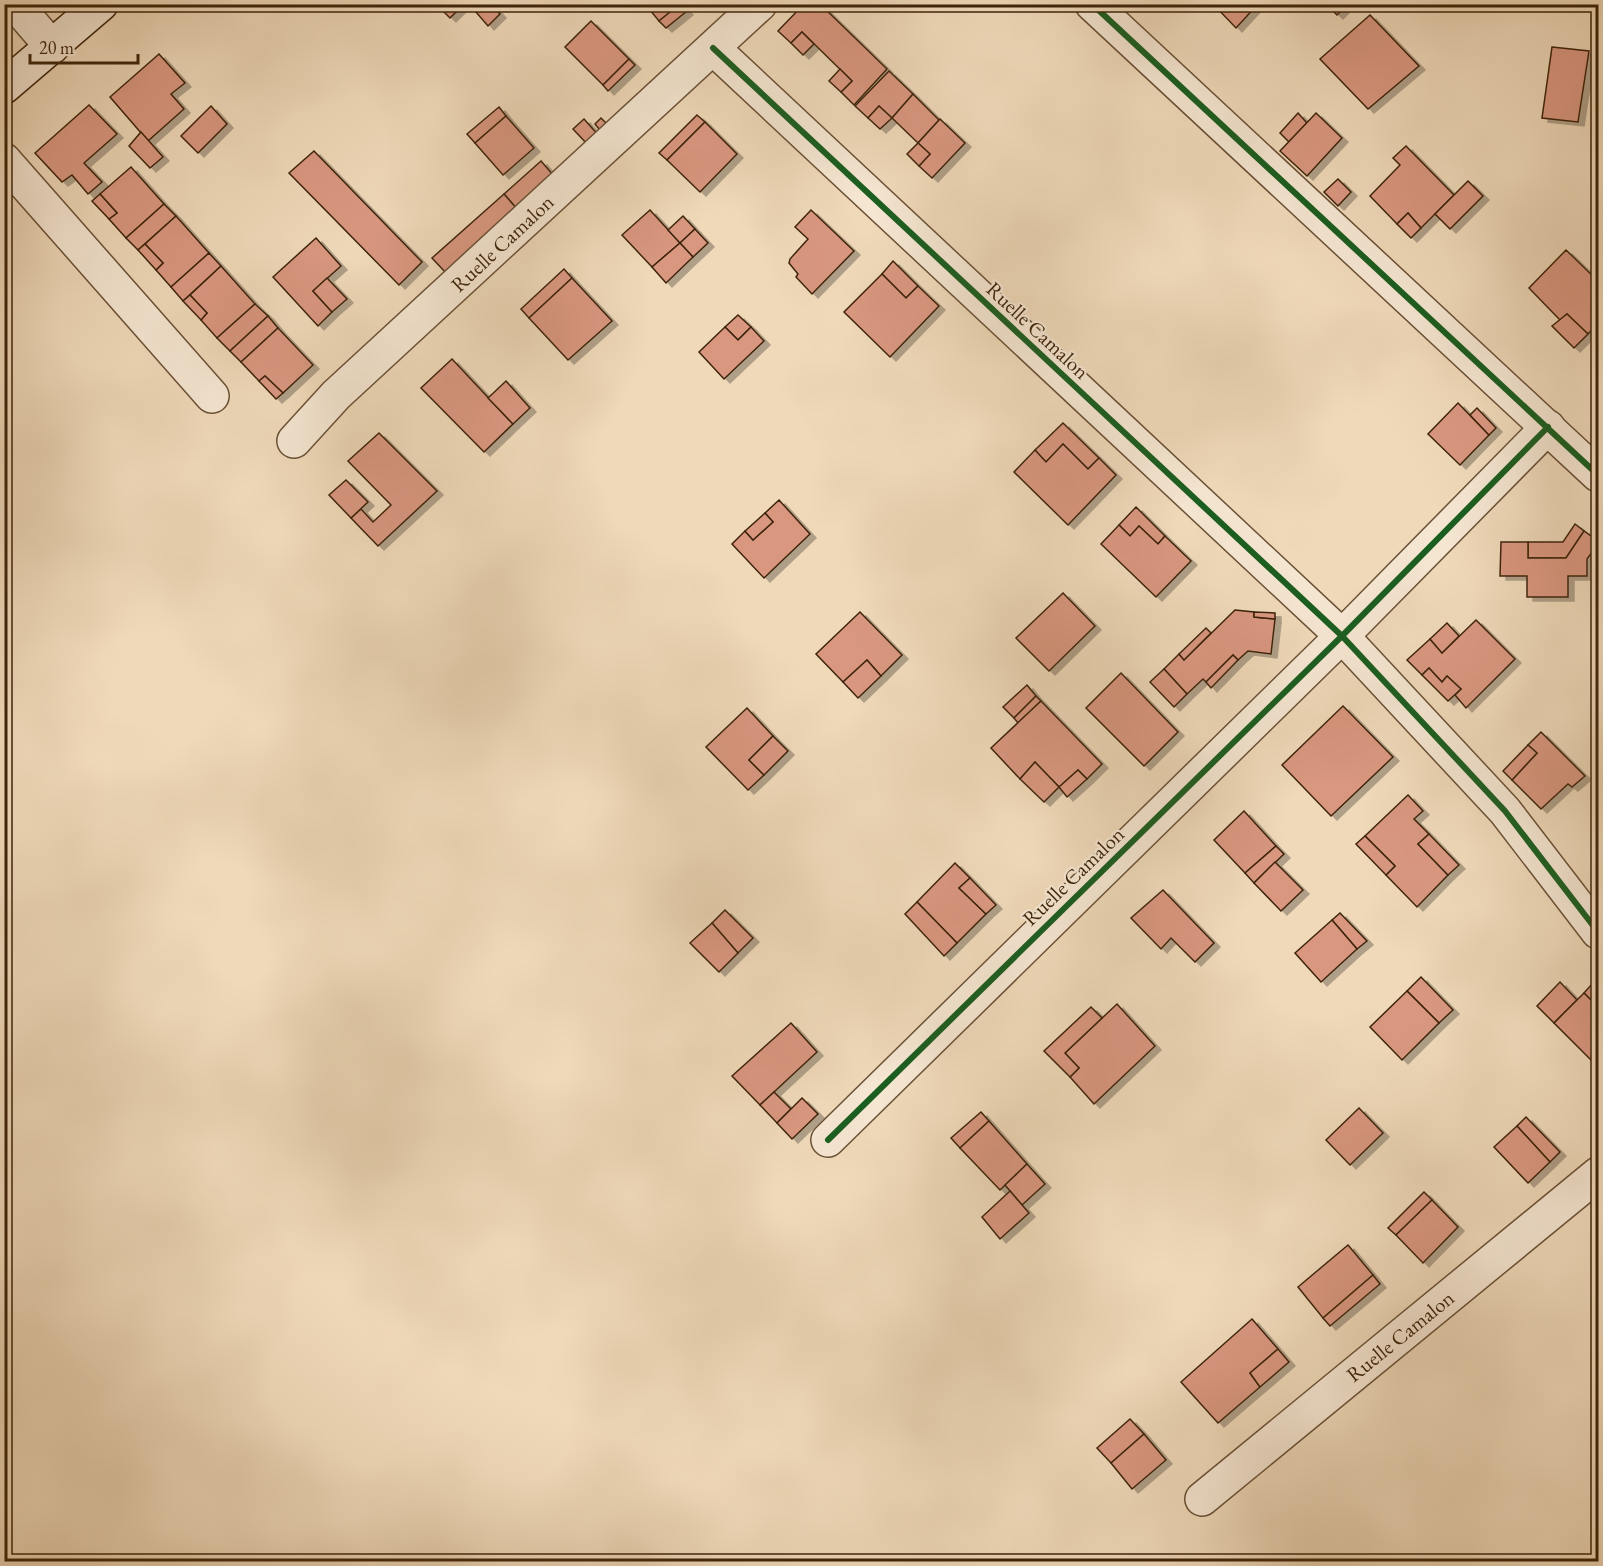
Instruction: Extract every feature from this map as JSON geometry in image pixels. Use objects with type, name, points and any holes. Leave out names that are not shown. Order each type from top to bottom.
[{"type":"street","points":[[15,4],[52,47]]},
{"type":"street","points":[[4,87],[101,4]]},
{"type":"street","name":"Ruelle Camalon","points":[[294,441],[336,395],[760,4]]},
{"type":"street","points":[[1092,4],[1599,475]]},
{"type":"street","name":"Ruelle Camalon","points":[[712,48],[1342,636],[1505,811],[1599,932]]},
{"type":"street","points":[[4,160],[212,396]]},
{"type":"street","name":"Ruelle Camalon","points":[[828,1140],[1342,636],[1548,427]]},
{"type":"street","name":"Ruelle Camalon","points":[[1202,1499],[1599,1174]]},
{"type":"building","points":[[436,4],[464,4],[450,18]]},
{"type":"building","points":[[469,4],[491,4],[500,14],[488,26]]},
{"type":"building","points":[[645,4],[680,4],[659,21]]},
{"type":"building","points":[[680,4],[687,11],[666,28],[659,21]]},
{"type":"building","points":[[804,4],[820,4],[887,69],[854,105],[841,92],[852,81],[802,32],[791,43],[778,31]]},
{"type":"building","points":[[1213,4],[1258,4],[1236,28]]},
{"type":"building","points":[[1326,4],[1348,4],[1337,15]]},
{"type":"building","points":[[1370,15],[1419,66],[1368,109],[1320,59]]},
{"type":"building","points":[[591,21],[629,59],[603,85],[565,47]]},
{"type":"building","points":[[802,32],[814,44],[803,55],[791,43]]},
{"type":"building","points":[[1552,47],[1589,51],[1578,122],[1542,118]]},
{"type":"building","points":[[159,54],[185,83],[171,94],[184,109],[148,141],[110,97]]},
{"type":"building","points":[[629,59],[635,65],[608,91],[603,85]]},
{"type":"building","points":[[840,69],[852,81],[841,92],[829,81]]},
{"type":"building","points":[[889,71],[913,94],[892,118],[879,106],[868,118],[855,106]]},
{"type":"building","points":[[913,94],[939,120],[918,143],[892,118]]},
{"type":"building","points":[[89,105],[117,134],[84,163],[102,182],[88,194],[72,175],[62,182],[35,153]]},
{"type":"building","points":[[211,106],[227,124],[198,153],[181,136]]},
{"type":"building","points":[[879,106],[892,118],[880,129],[868,118]]},
{"type":"building","points":[[499,107],[506,116],[475,143],[467,134]]},
{"type":"building","points":[[1298,113],[1307,123],[1289,142],[1280,133]]},
{"type":"building","points":[[1316,113],[1342,138],[1307,176],[1280,151]]},
{"type":"building","points":[[697,115],[705,122],[667,160],[659,153]]},
{"type":"building","points":[[506,116],[534,148],[503,175],[475,143]]},
{"type":"building","points":[[601,118],[610,127],[603,134],[595,124]]},
{"type":"building","points":[[584,119],[600,137],[589,146],[573,129]]},
{"type":"building","points":[[940,119],[965,143],[932,178],[919,166],[930,154],[918,143]]},
{"type":"building","points":[[705,122],[737,154],[700,192],[667,160]]},
{"type":"building","points":[[141,132],[163,157],[150,168],[129,146]]},
{"type":"building","points":[[918,143],[930,154],[919,166],[907,154]]},
{"type":"building","points":[[1406,146],[1454,195],[1421,228],[1408,213],[1397,224],[1370,196],[1400,165],[1393,158]]},
{"type":"building","points":[[314,151],[422,262],[399,285],[289,173]]},
{"type":"building","points":[[541,161],[554,176],[517,209],[504,194]]},
{"type":"building","points":[[131,167],[164,204],[126,238],[109,219],[117,213],[100,194]]},
{"type":"building","points":[[1338,179],[1351,192],[1338,206],[1324,192]]},
{"type":"building","points":[[1468,181],[1483,196],[1450,229],[1435,214]]},
{"type":"building","points":[[100,194],[117,213],[109,219],[92,201]]},
{"type":"building","points":[[504,194],[517,209],[446,273],[432,258]]},
{"type":"building","points":[[164,204],[176,216],[138,250],[126,238]]},
{"type":"building","points":[[650,210],[680,243],[652,267],[622,235]]},
{"type":"building","points":[[811,210],[854,251],[812,294],[796,277],[798,274],[789,263],[808,239],[795,227]]},
{"type":"building","points":[[1408,213],[1421,228],[1411,238],[1397,224]]},
{"type":"building","points":[[176,216],[209,253],[171,287],[156,270],[163,263],[145,244]]},
{"type":"building","points":[[683,216],[695,229],[680,243],[668,230]]},
{"type":"building","points":[[695,229],[708,243],[693,257],[680,243]]},
{"type":"building","points":[[316,238],[341,266],[313,291],[332,312],[318,326],[273,277]]},
{"type":"building","points":[[680,243],[693,257],[666,283],[652,267]]},
{"type":"building","points":[[145,244],[163,263],[156,270],[138,250]]},
{"type":"building","points":[[1566,250],[1598,281],[1598,323],[1588,334],[1567,314],[1560,320],[1529,288]]},
{"type":"building","points":[[209,253],[221,266],[183,301],[171,287]]},
{"type":"building","points":[[893,261],[918,286],[906,298],[882,274]]},
{"type":"building","points":[[221,266],[255,304],[217,338],[201,320],[207,313],[190,295]]},
{"type":"building","points":[[564,269],[572,278],[529,318],[521,309]]},
{"type":"building","points":[[882,274],[906,298],[918,286],[939,306],[890,357],[844,312]]},
{"type":"building","points":[[327,278],[347,299],[332,312],[313,291]]},
{"type":"building","points":[[572,278],[612,321],[568,360],[529,318]]},
{"type":"building","points":[[190,295],[207,313],[201,320],[183,301]]},
{"type":"building","points":[[255,304],[268,316],[230,351],[217,338]]},
{"type":"building","points":[[1567,314],[1588,334],[1574,348],[1552,326]]},
{"type":"building","points":[[738,315],[751,327],[738,340],[725,327]]},
{"type":"building","points":[[268,316],[278,328],[241,362],[230,351]]},
{"type":"building","points":[[725,327],[738,340],[751,327],[764,341],[724,379],[699,352]]},
{"type":"building","points":[[278,328],[313,365],[283,393],[265,376],[259,381],[241,362]]},
{"type":"building","points":[[452,359],[513,424],[484,452],[421,388]]},
{"type":"building","points":[[265,376],[283,393],[276,399],[259,381]]},
{"type":"building","points":[[506,381],[530,408],[513,424],[488,398]]},
{"type":"building","points":[[1458,403],[1489,435],[1460,465],[1428,434]]},
{"type":"building","points":[[1477,408],[1496,428],[1489,435],[1470,415]]},
{"type":"building","points":[[1063,423],[1099,458],[1088,469],[1063,444],[1046,462],[1035,450]]},
{"type":"building","points":[[379,433],[437,491],[378,546],[351,518],[361,509],[373,522],[391,505],[348,461]]},
{"type":"building","points":[[1063,444],[1088,469],[1099,458],[1116,475],[1068,525],[1014,472],[1035,450],[1046,462]]},
{"type":"building","points":[[346,480],[368,502],[351,518],[329,495]]},
{"type":"building","points":[[779,500],[810,534],[764,578],[732,544],[745,531],[753,540],[773,522],[765,513]]},
{"type":"building","points":[[1136,507],[1165,536],[1158,544],[1139,526],[1130,536],[1119,525]]},
{"type":"building","points":[[765,513],[773,522],[753,540],[745,531]]},
{"type":"building","points":[[1575,524],[1584,531],[1566,558],[1528,558],[1528,542],[1563,542]]},
{"type":"building","points":[[1119,525],[1130,536],[1139,526],[1158,544],[1165,536],[1191,561],[1156,597],[1101,544]]},
{"type":"building","points":[[1584,531],[1598,541],[1598,544],[1587,559],[1587,576],[1568,576],[1568,597],[1527,597],[1527,576],[1500,576],[1501,542],[1528,542],[1528,558],[1566,558]]},
{"type":"building","points":[[1063,593],[1095,626],[1049,671],[1016,638]]},
{"type":"building","points":[[1235,610],[1254,612],[1254,617],[1275,619],[1271,654],[1248,651],[1238,660],[1233,655],[1206,682],[1203,679],[1187,694],[1164,669],[1179,654],[1184,660]]},
{"type":"building","points":[[860,612],[902,655],[881,676],[867,660],[843,682],[816,654]]},
{"type":"building","points":[[1254,612],[1275,613],[1275,619],[1254,617]]},
{"type":"building","points":[[1476,620],[1515,659],[1466,708],[1455,695],[1461,689],[1447,676],[1442,682],[1429,668],[1422,675],[1407,660],[1430,639],[1442,653]]},
{"type":"building","points":[[1447,623],[1459,636],[1442,653],[1430,639]]},
{"type":"building","points":[[1206,628],[1211,633],[1184,660],[1179,654]]},
{"type":"building","points":[[1233,655],[1238,660],[1211,688],[1206,682]]},
{"type":"building","points":[[867,660],[881,676],[858,698],[843,682]]},
{"type":"building","points":[[1429,668],[1442,682],[1447,676],[1461,689],[1448,701],[1422,675]]},
{"type":"building","points":[[1164,669],[1187,694],[1174,707],[1150,682]]},
{"type":"building","points":[[1121,673],[1178,732],[1144,766],[1086,708]]},
{"type":"building","points":[[1027,685],[1036,696],[1014,718],[1003,707]]},
{"type":"building","points":[[1036,696],[1041,701],[1018,723],[1014,718]]},
{"type":"building","points":[[1041,701],[1102,764],[1087,779],[1078,770],[1059,787],[1035,762],[1020,779],[991,748]]},
{"type":"building","points":[[1343,706],[1393,757],[1331,816],[1282,765]]},
{"type":"building","points":[[747,708],[773,736],[749,760],[764,775],[748,790],[706,747]]},
{"type":"building","points":[[1541,732],[1585,776],[1572,787],[1568,784],[1541,809],[1512,780],[1537,753],[1528,745]]},
{"type":"building","points":[[773,736],[788,751],[764,775],[749,760]]},
{"type":"building","points":[[1528,745],[1537,753],[1512,780],[1503,771]]},
{"type":"building","points":[[1035,762],[1059,787],[1044,802],[1020,779]]},
{"type":"building","points":[[1078,770],[1087,779],[1067,797],[1059,787]]},
{"type":"building","points":[[1408,795],[1423,811],[1414,819],[1429,834],[1418,844],[1448,875],[1417,907],[1386,875],[1395,866],[1365,836]]},
{"type":"building","points":[[1244,811],[1276,846],[1245,873],[1214,840]]},
{"type":"building","points":[[1429,834],[1459,865],[1448,875],[1418,844]]},
{"type":"building","points":[[1365,836],[1395,866],[1386,875],[1356,844]]},
{"type":"building","points":[[1276,846],[1284,854],[1254,883],[1245,873]]},
{"type":"building","points":[[1275,862],[1303,890],[1281,911],[1254,883]]},
{"type":"building","points":[[955,863],[970,878],[959,888],[986,914],[957,943],[917,902]]},
{"type":"building","points":[[970,878],[996,905],[986,914],[959,888]]},
{"type":"building","points":[[1163,890],[1214,943],[1195,962],[1171,938],[1161,949],[1131,918]]},
{"type":"building","points":[[917,902],[957,943],[944,956],[905,914]]},
{"type":"building","points":[[725,910],[753,938],[738,953],[712,923]]},
{"type":"building","points":[[1340,913],[1367,941],[1357,949],[1332,920]]},
{"type":"building","points":[[1332,920],[1357,949],[1321,982],[1295,953]]},
{"type":"building","points":[[712,923],[738,953],[719,972],[690,943]]},
{"type":"building","points":[[1421,977],[1453,1010],[1439,1023],[1407,991]]},
{"type":"building","points":[[1560,982],[1577,1000],[1554,1023],[1537,1006]]},
{"type":"building","points":[[1592,984],[1598,989],[1598,1007],[1584,993]]},
{"type":"building","points":[[1407,991],[1439,1023],[1402,1060],[1370,1027]]},
{"type":"building","points":[[1584,993],[1598,1007],[1598,1067],[1554,1023]]},
{"type":"building","points":[[1117,1004],[1155,1046],[1094,1104],[1070,1077],[1079,1068],[1065,1053]]},
{"type":"building","points":[[1091,1007],[1102,1018],[1065,1053],[1079,1068],[1070,1077],[1044,1051]]},
{"type":"building","points":[[791,1023],[817,1052],[760,1105],[732,1076]]},
{"type":"building","points":[[774,1092],[791,1109],[777,1123],[760,1105]]},
{"type":"building","points":[[802,1098],[818,1114],[792,1139],[777,1123]]},
{"type":"building","points":[[1359,1108],[1383,1133],[1350,1165],[1326,1140]]},
{"type":"building","points":[[981,1112],[989,1121],[960,1148],[951,1138]]},
{"type":"building","points":[[1526,1117],[1560,1152],[1550,1162],[1517,1126]]},
{"type":"building","points":[[989,1121],[1027,1164],[1000,1190],[960,1148]]},
{"type":"building","points":[[1517,1126],[1550,1162],[1528,1183],[1494,1147]]},
{"type":"building","points":[[1027,1164],[1045,1184],[1022,1205],[1005,1185]]},
{"type":"building","points":[[1010,1191],[1029,1213],[1000,1239],[982,1217]]},
{"type":"building","points":[[1424,1192],[1432,1200],[1396,1235],[1388,1228]]},
{"type":"building","points":[[1432,1200],[1458,1227],[1423,1263],[1396,1235]]},
{"type":"building","points":[[1348,1245],[1373,1275],[1323,1318],[1298,1287]]},
{"type":"building","points":[[1373,1275],[1380,1284],[1330,1326],[1323,1318]]},
{"type":"building","points":[[1252,1319],[1278,1349],[1250,1373],[1260,1387],[1218,1423],[1181,1382]]},
{"type":"building","points":[[1278,1349],[1289,1362],[1260,1387],[1250,1373]]},
{"type":"building","points":[[1130,1419],[1144,1434],[1111,1463],[1097,1448]]},
{"type":"building","points":[[1144,1434],[1166,1460],[1132,1489],[1111,1463]]},
{"type":"cycle path","points":[[1092,4],[1598,475]]},
{"type":"cycle path","points":[[713,48],[1342,636],[1505,811],[1598,932]]},
{"type":"cycle path","points":[[828,1140],[1342,636],[1548,427]]}]
